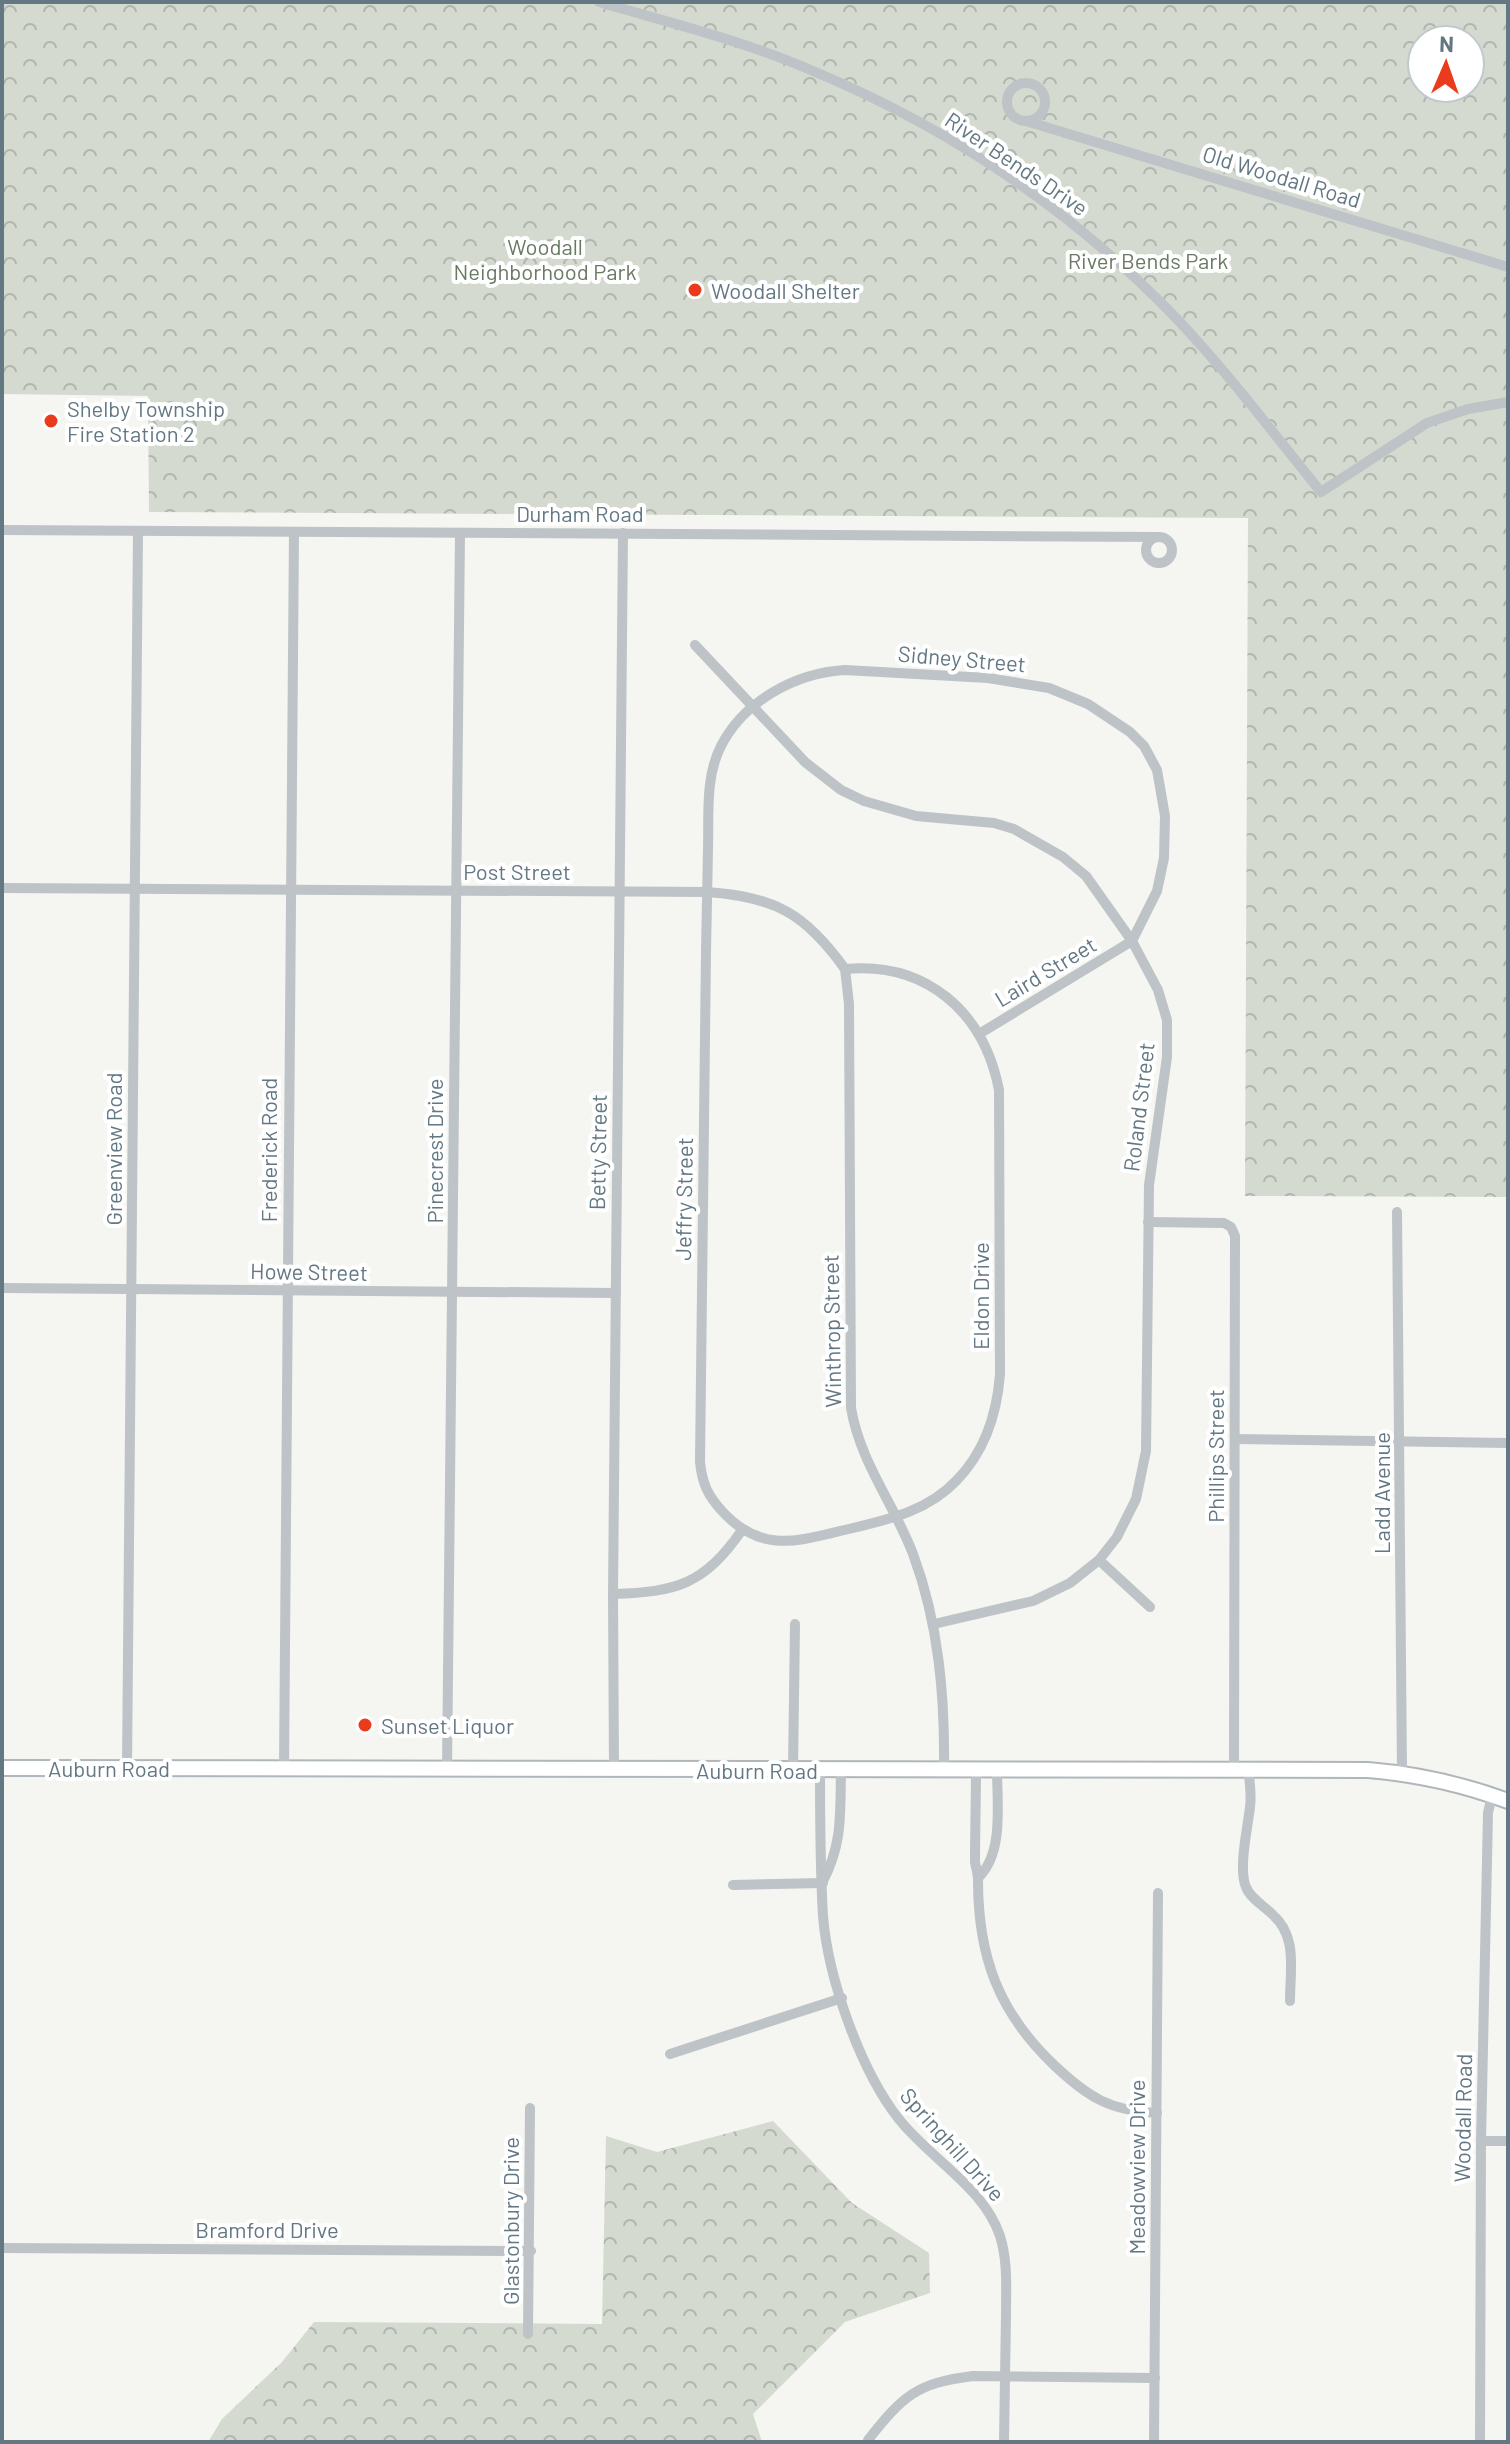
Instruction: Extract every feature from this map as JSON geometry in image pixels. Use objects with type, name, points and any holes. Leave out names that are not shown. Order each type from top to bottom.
[{"type":"main road","name":"Auburn Road","points":[[2,1768],[1241,1770],[1402,1773],[1508,1801]]},
{"type":"street","name":"River Bends Drive","points":[[599,2],[757,49],[810,69],[897,109],[1008,176],[1081,231],[1177,320],[1321,492],[1427,423],[1468,409],[1508,402]]},
{"type":"street","points":[[1043,112],[1033,121],[1014,117],[1007,107],[1008,94],[1017,84],[1030,82],[1041,89],[1046,100],[1043,126]]},
{"type":"street","name":"Old Woodall Road","points":[[1026,121],[1508,267]]},
{"type":"street","name":"Durham Road","points":[[2,530],[1158,537]]},
{"type":"street","name":"Greenview Road","points":[[127,1768],[138,531]]},
{"type":"street","name":"Frederick Road","points":[[284,1769],[294,532]]},
{"type":"street","name":"Pinecrest Drive","points":[[447,1770],[460,533]]},
{"type":"street","name":"Betty Street","points":[[614,1770],[623,533]]},
{"type":"street","points":[[1137,538],[1148,555],[1157,563],[1166,562],[1171,555],[1170,543],[1158,537],[1148,544],[1148,555]]},
{"type":"street","name":"Roland Street","points":[[695,645],[823,777],[864,801],[916,816],[994,823],[1014,829],[1040,842],[1086,876],[1132,941],[1158,990],[1167,1020],[1167,1057],[1149,1185],[1144,1471],[1130,1515],[1099,1560],[1070,1583],[1033,1601],[934,1624]]},
{"type":"street","name":"Sidney Street","points":[[754,706],[804,677],[845,670],[1022,682],[1070,696],[1100,711],[1144,746],[1157,770],[1163,797],[1165,839],[1161,876],[1151,905],[1132,941]]},
{"type":"street","name":"Jeffry Street","points":[[742,1530],[709,1496],[702,1481],[700,1462],[707,892],[709,795],[713,767],[732,729],[754,706]]},
{"type":"street","name":"Post Street","points":[[2,888],[740,894],[775,904],[794,916],[833,952],[845,969]]},
{"type":"street","name":"Laird Street","points":[[979,1034],[1132,941]]},
{"type":"street","points":[[845,969],[863,967],[917,978],[949,999],[979,1034]]},
{"type":"street","name":"Winthrop Street","points":[[845,969],[849,1004],[851,1408],[865,1458],[897,1517],[934,1624],[943,1689],[944,1771]]},
{"type":"street","name":"Eldon Drive","points":[[897,1517],[926,1505],[958,1480],[989,1431],[998,1397],[1000,1111],[996,1075],[979,1034]]},
{"type":"street","name":"Ladd Avenue","points":[[1397,1212],[1402,1773]]},
{"type":"street","name":"Phillips Street","points":[[1148,1222],[1224,1223],[1231,1227],[1235,1236],[1241,1770],[1250,1806],[1245,1825],[1246,1888],[1281,1921],[1288,1932],[1291,1943],[1290,2001]]},
{"type":"street","name":"Howe Street","points":[[2,1288],[616,1293]]},
{"type":"street","points":[[1235,1439],[1508,1443]]},
{"type":"street","points":[[613,1594],[653,1592],[697,1577],[715,1562],[742,1530],[758,1538],[792,1541],[897,1517]]},
{"type":"street","points":[[1099,1560],[1150,1607]]},
{"type":"street","points":[[793,1770],[795,1624]]},
{"type":"street","name":"Springhill Drive","points":[[820,1770],[823,1917],[828,1948],[862,2058],[897,2116],[928,2151],[975,2193],[994,2221],[1001,2238],[1006,2267],[1004,2442]]},
{"type":"street","name":"Springhill Drive","points":[[823,1883],[840,1839],[841,1770]]},
{"type":"street","points":[[976,1770],[977,1905],[987,1963],[1013,2017],[1029,2038],[1082,2091],[1118,2108],[1157,2113]]},
{"type":"street","points":[[979,1877],[987,1869],[994,1850],[997,1770]]},
{"type":"street","name":"Woodall Road","points":[[1480,2442],[1481,2141],[1488,1813],[1492,1795]]},
{"type":"street","points":[[733,1885],[823,1883]]},
{"type":"street","name":"Meadowview Drive","points":[[1154,2442],[1158,1893]]},
{"type":"street","points":[[670,2054],[842,1998]]},
{"type":"street","name":"Glastonbury Drive","points":[[528,2334],[530,2108]]},
{"type":"street","points":[[1481,2141],[1508,2141]]},
{"type":"street","name":"Bramford Drive","points":[[2,2248],[531,2251]]},
{"type":"street","points":[[868,2440],[894,2406],[916,2391],[950,2379],[1155,2378]]},
{"type":"green space","name":"River Bends Park","points":[[2,2],[1508,2],[1508,1197],[1245,1196],[1248,518],[149,512],[148,396],[2,394]]},
{"type":"green space","points":[[773,2121],[852,2203],[929,2253],[930,2293],[845,2322],[753,2414],[762,2442],[208,2442],[222,2419],[282,2362],[314,2322],[602,2324],[606,2136],[657,2152]]},
{"type":"place","name":"Woodall Shelter","points":[[695,290]]},
{"type":"place","name":"Shelby Township Fire Station 2","points":[[51,421]]},
{"type":"place","name":"Sunset Liquor","points":[[365,1725]]},
{"type":"park label","name":"Woodall Neighborhood Park","points":[[545,258]]}]
